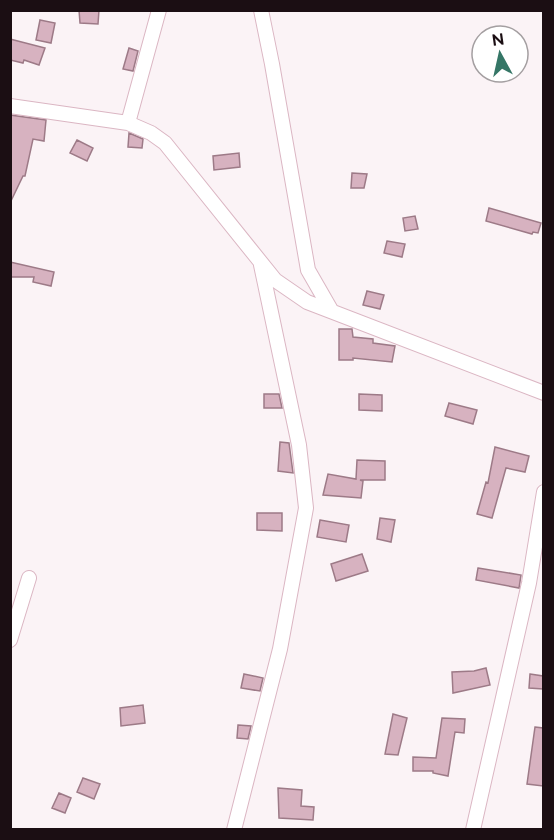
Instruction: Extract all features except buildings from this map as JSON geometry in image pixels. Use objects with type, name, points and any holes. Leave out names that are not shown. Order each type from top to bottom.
[{"type":"street","points":[[128,123],[159,10]]},
{"type":"street","points":[[261,10],[273,64],[308,270],[331,310]]},
{"type":"street","points":[[10,106],[128,123],[151,133],[165,143],[274,280],[307,302],[543,393]]},
{"type":"street","points":[[234,830],[280,649],[306,508],[299,445],[260,261]]},
{"type":"street","points":[[473,830],[529,583],[543,492]]},
{"type":"street","points":[[10,640],[29,578]]}]
